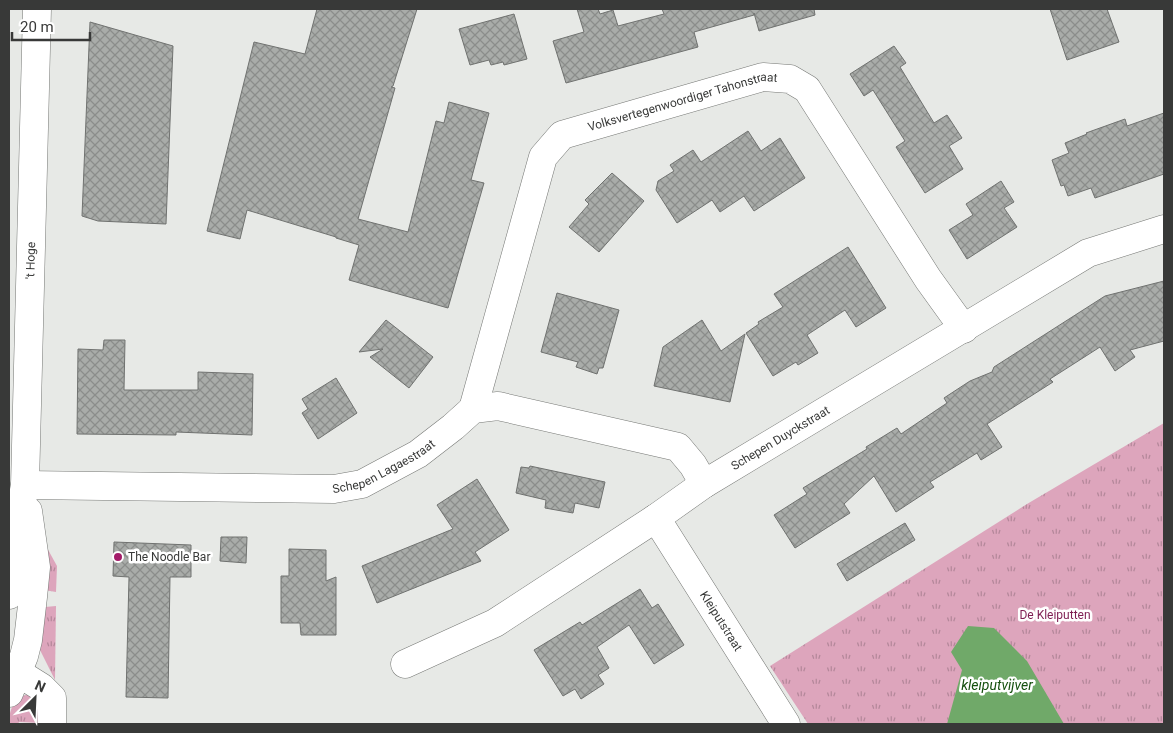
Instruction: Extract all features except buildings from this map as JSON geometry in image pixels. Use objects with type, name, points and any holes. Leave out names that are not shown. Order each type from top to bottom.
[{"type":"street","name":"'t Hoge","points":[[37,9],[25,485],[36,567],[28,640],[12,677],[41,687],[52,698],[52,724]]},
{"type":"street","name":"Volksvertegenwoordiger Tahonstraat","points":[[472,409],[543,157],[562,135],[763,77],[790,79],[807,89],[928,279],[964,329]]},
{"type":"street","name":"Schepen Duyckstraat","points":[[405,664],[495,623],[656,518],[704,484],[1088,253],[1164,230]]},
{"type":"street","points":[[472,409],[498,406],[678,447],[694,465],[704,484]]},
{"type":"street","name":"Schepen Lagaestraat","points":[[25,485],[334,489],[362,484],[418,454],[453,427],[472,409]]},
{"type":"street","name":"'t Hoge","points":[[9,595],[10,565],[25,485]]},
{"type":"street","name":"Kleiputstraat","points":[[656,518],[786,724]]},
{"type":"green space","name":"De Kleiputten","points":[[1164,423],[1164,724],[808,724],[770,666],[1027,504]]},
{"type":"green space","points":[[46,546],[57,566],[56,592],[44,590]]},
{"type":"green space","points":[[56,606],[55,680],[40,650],[45,607]]},
{"type":"green space","points":[[29,694],[42,705],[42,723],[19,722],[18,724],[9,724],[13,705],[20,698]]},
{"type":"water","name":"kleiputvijver","points":[[968,626],[994,628],[1027,661],[1064,724],[947,724],[962,670],[951,652]]},
{"type":"place","name":"The Noodle Bar","points":[[118,557]]}]
